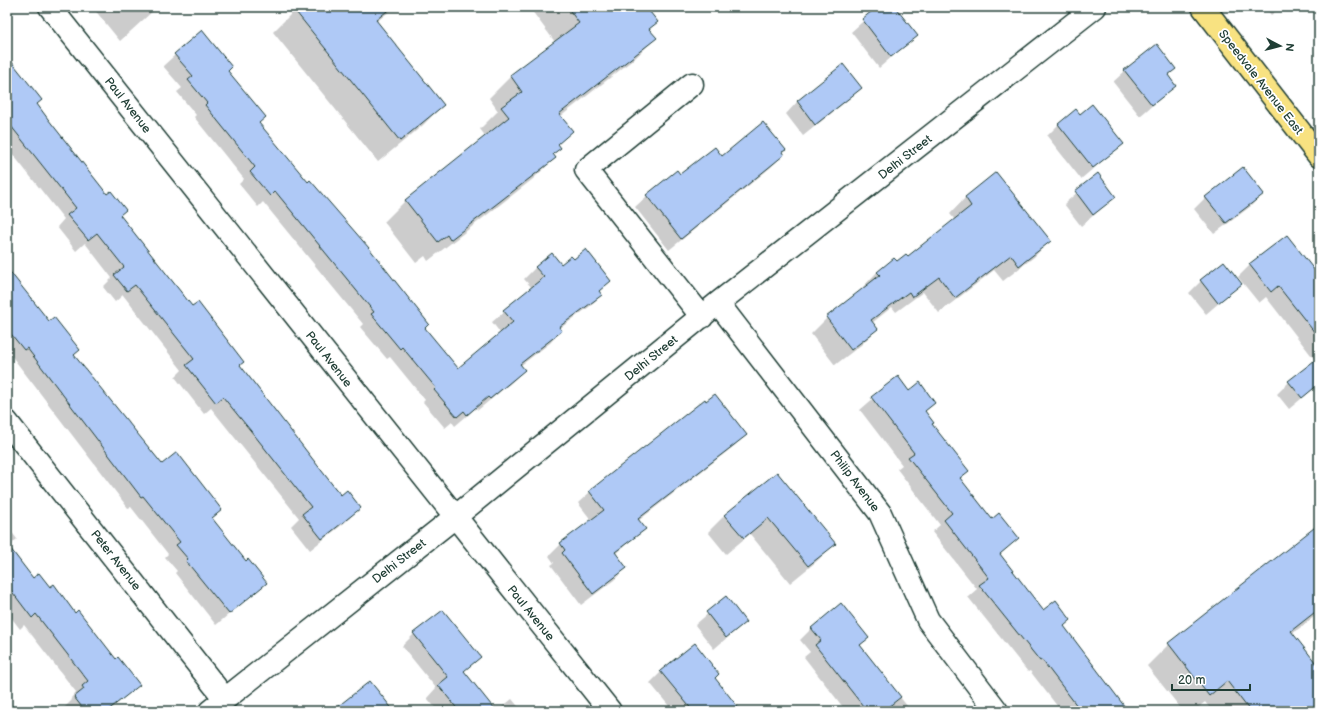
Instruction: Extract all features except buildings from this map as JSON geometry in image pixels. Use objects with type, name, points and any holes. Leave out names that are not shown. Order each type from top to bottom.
[{"type":"main road","name":"Speedvale Avenue East","points":[[1204,7],[1319,156]]},
{"type":"street","name":"Paul Avenue","points":[[50,7],[610,711]]},
{"type":"street","name":"Delhi Street","points":[[217,705],[455,517],[718,303],[1095,7]]},
{"type":"street","points":[[692,84],[586,170],[702,317]]},
{"type":"street","name":"Philip Avenue","points":[[718,303],[880,513],[928,620],[997,711]]},
{"type":"street","name":"Peter Avenue","points":[[7,422],[217,705]]}]
